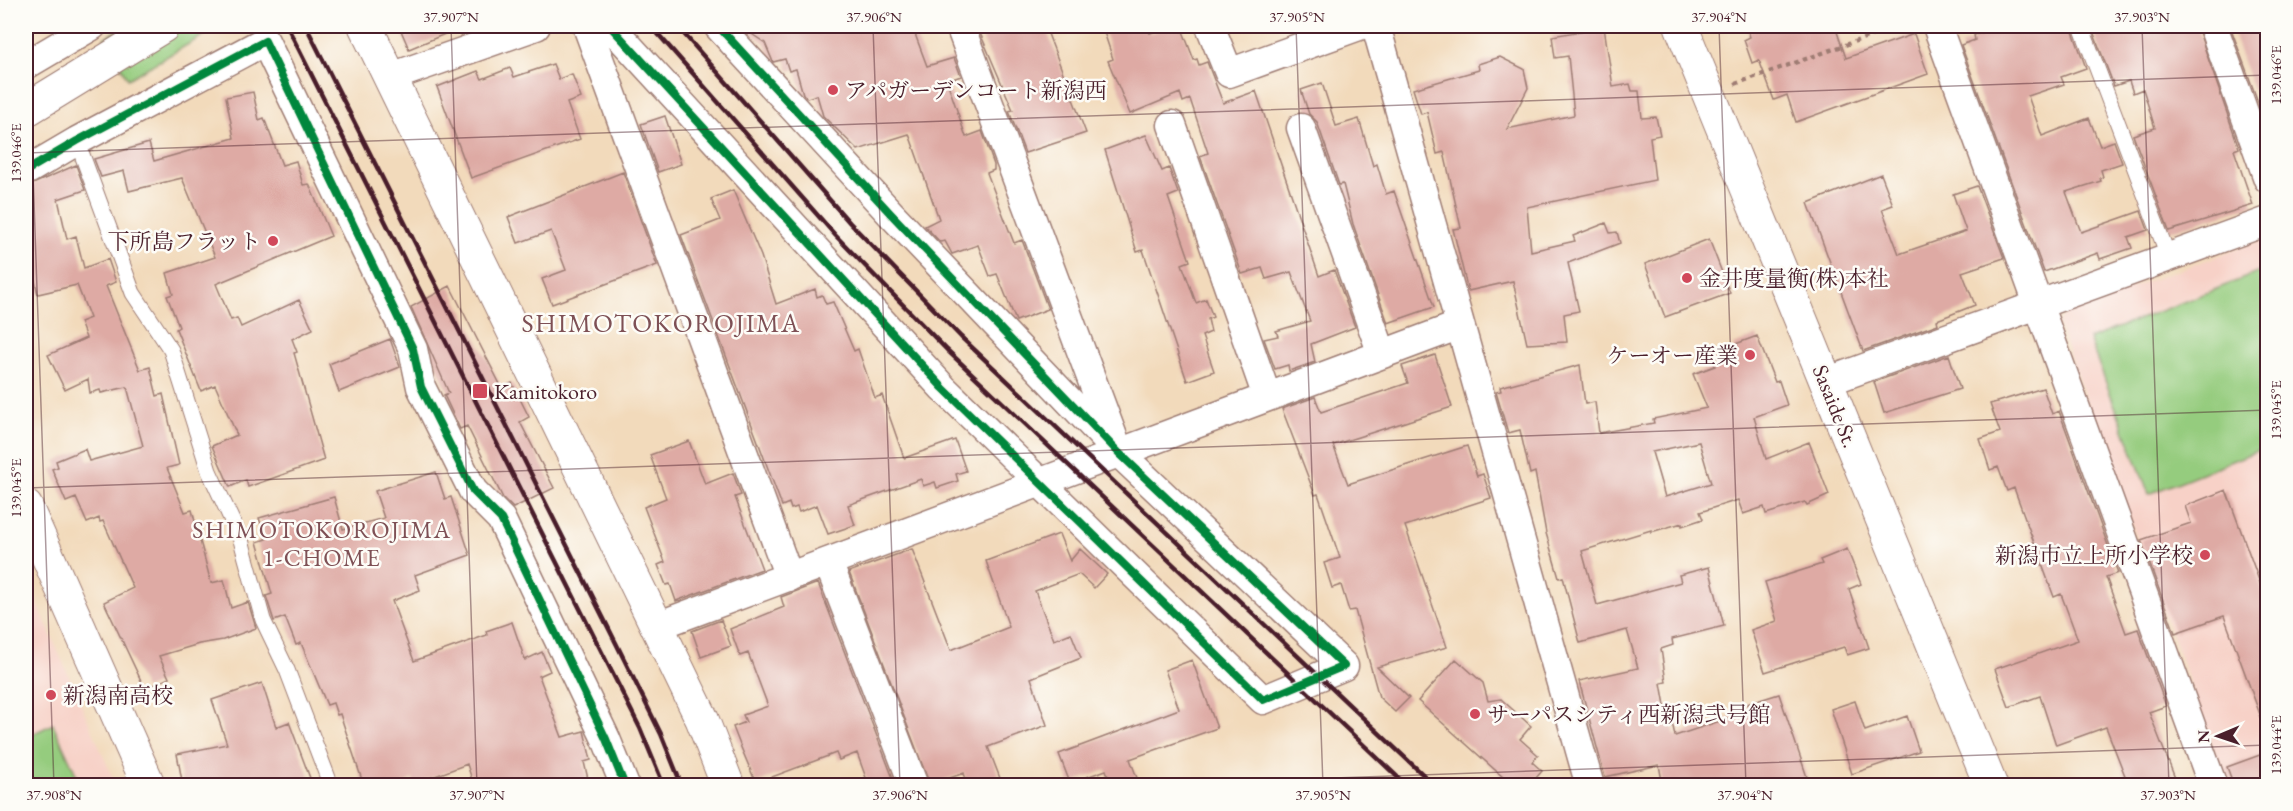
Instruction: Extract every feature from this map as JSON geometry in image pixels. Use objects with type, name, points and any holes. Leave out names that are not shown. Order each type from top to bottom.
[{"type":"main road","points":[[26,110],[163,26]]},
{"type":"main road","points":[[365,26],[702,719],[728,786]]},
{"type":"main road","name":"Sasaide St.","points":[[1681,26],[1991,786]]},
{"type":"main road","points":[[26,507],[149,786]]},
{"type":"street","points":[[26,65],[92,26]]},
{"type":"street","points":[[391,77],[536,26]]},
{"type":"street","points":[[587,26],[789,576]]},
{"type":"street","points":[[610,26],[943,388],[1263,700],[1344,666],[1119,453],[891,214],[718,26]]},
{"type":"street","points":[[960,26],[1119,453]]},
{"type":"street","points":[[1210,26],[1229,73],[1359,26]]},
{"type":"street","points":[[1376,26],[1590,786]]},
{"type":"street","points":[[1938,26],[2213,786]]},
{"type":"street","points":[[2213,26],[2268,179]]},
{"type":"street","points":[[26,171],[261,33],[413,349],[421,387],[473,491],[501,519],[606,739],[625,786]]},
{"type":"street","points":[[1172,125],[1267,397]]},
{"type":"street","points":[[1301,128],[1382,354]]},
{"type":"street","points":[[1826,382],[2268,221]]},
{"type":"street","points":[[657,626],[1460,325]]},
{"type":"street","points":[[828,562],[914,786]]},
{"type":"lane","points":[[2081,26],[2169,258]]},
{"type":"lane","points":[[76,141],[133,293],[171,350],[209,471],[241,540],[263,620],[287,670],[331,786]]},
{"type":"path","points":[[1709,94],[1899,26]]},
{"type":"shaded area","name":"新潟市立上所小学校","points":[[2267,238],[2267,785],[2227,785],[2058,324],[2067,311]]},
{"type":"shaded area","name":"新潟南高校","points":[[26,578],[38,605],[116,785],[26,785]]},
{"type":"green space","points":[[126,26],[220,26],[128,79],[104,38]]},
{"type":"green space","points":[[2267,269],[2267,447],[2149,494],[2089,339]]},
{"type":"green space","points":[[53,724],[81,785],[26,785],[26,737]]},
{"type":"building","points":[[399,26],[464,26],[409,49]]},
{"type":"building","points":[[740,26],[912,26],[927,66],[954,58],[961,76],[947,81],[966,137],[982,131],[994,165],[994,170],[987,173],[1014,243],[1022,240],[1048,309],[1016,321],[997,274],[990,276],[978,245],[952,254],[945,241],[940,242],[925,226],[939,219],[909,134],[858,150],[823,116],[817,95],[807,98],[803,94],[796,69],[789,71],[785,59],[773,62],[765,43]]},
{"type":"building","points":[[977,26],[1045,26],[1086,133],[1025,153],[1009,111],[1013,110]]},
{"type":"building","points":[[1102,26],[1147,26],[1150,33],[1169,26],[1181,26],[1194,60],[1197,59],[1199,65],[1207,62],[1223,103],[1256,91],[1319,276],[1334,270],[1355,327],[1311,344],[1315,362],[1289,371],[1288,365],[1275,369],[1264,339],[1278,336],[1276,331],[1310,321],[1291,272],[1266,279],[1262,268],[1242,274],[1200,156],[1208,153],[1190,99],[1183,102],[1180,93],[1130,114],[1108,61],[1113,59]]},
{"type":"building","points":[[1746,26],[1835,26],[1846,58],[1914,34],[1928,74],[1796,122],[1787,95],[1774,100],[1759,60],[1752,63],[1744,40],[1750,37]]},
{"type":"building","points":[[1982,26],[2071,26],[2086,68],[2061,77],[2064,84],[2028,96],[2042,136],[2089,118],[2100,146],[2114,141],[2122,163],[2101,170],[2103,177],[2100,178],[2101,181],[2066,192],[2081,232],[2141,211],[2148,230],[2128,237],[2132,248],[2100,259],[2098,253],[2044,272],[1961,45],[1975,40],[1974,35],[1984,32]]},
{"type":"building","points":[[2091,26],[2197,26],[2239,148],[2234,150],[2253,205],[2169,231],[2133,135],[2155,128],[2143,89],[2133,93],[2129,81],[2114,86]]},
{"type":"building","points":[[2230,26],[2262,26],[2268,39],[2268,129]]},
{"type":"building","points":[[1604,27],[1613,87],[1630,84],[1632,91],[1639,91],[1642,118],[1656,117],[1660,135],[1650,137],[1655,180],[1527,207],[1531,251],[1575,241],[1573,236],[1606,223],[1610,233],[1617,232],[1620,243],[1568,263],[1579,311],[1564,314],[1567,342],[1527,344],[1513,281],[1468,291],[1453,229],[1461,228],[1444,152],[1437,154],[1427,112],[1421,114],[1413,89],[1479,70],[1478,64],[1500,57],[1524,69],[1528,88],[1507,129],[1574,115],[1568,56],[1555,58],[1552,36]]},
{"type":"building","points":[[553,64],[559,79],[572,74],[581,98],[567,103],[580,139],[471,178],[437,87],[478,71],[482,79],[510,68],[514,77]]},
{"type":"building","points":[[1322,83],[1336,126],[1359,119],[1373,166],[1377,164],[1386,194],[1394,191],[1434,307],[1388,323],[1353,224],[1343,184],[1339,185],[1317,122],[1309,114],[1301,90]]},
{"type":"building","points":[[253,92],[259,120],[264,118],[282,165],[296,161],[303,185],[309,184],[331,236],[216,284],[231,320],[237,318],[241,327],[299,300],[313,329],[292,339],[297,352],[294,353],[324,460],[248,487],[246,480],[230,487],[212,446],[237,435],[215,385],[201,391],[176,329],[179,327],[167,296],[173,294],[167,273],[215,257],[182,178],[129,191],[124,171],[101,177],[94,159],[149,143],[154,161],[234,138],[226,97]]},
{"type":"building","points":[[665,116],[681,164],[658,172],[641,124]]},
{"type":"building","points":[[1146,135],[1162,171],[1169,168],[1178,193],[1168,197],[1190,261],[1182,264],[1196,303],[1206,299],[1213,317],[1208,319],[1211,332],[1202,336],[1214,371],[1187,381],[1143,250],[1137,252],[1105,150]]},
{"type":"building","points":[[76,165],[85,190],[58,199],[67,239],[76,236],[84,268],[108,259],[116,282],[106,286],[140,370],[150,367],[157,396],[163,394],[179,465],[167,468],[185,512],[192,510],[211,583],[224,580],[231,608],[248,602],[256,628],[223,640],[199,644],[159,656],[169,678],[145,689],[104,602],[133,588],[103,521],[100,522],[99,518],[87,523],[76,498],[66,502],[52,469],[58,467],[56,461],[85,449],[89,461],[143,446],[127,387],[90,393],[88,379],[65,390],[48,355],[86,338],[80,322],[90,318],[77,285],[38,294],[33,273],[26,275],[26,187]]},
{"type":"building","points":[[623,172],[657,265],[552,304],[542,279],[566,270],[551,231],[518,243],[508,217]]},
{"type":"building","points":[[1881,174],[1893,205],[1882,209],[1899,254],[1966,231],[1953,194],[1977,186],[2004,258],[1962,272],[1975,305],[1937,320],[1938,324],[1863,351],[1808,203]]},
{"type":"building","points":[[733,190],[761,256],[776,304],[815,289],[817,297],[822,295],[826,304],[833,302],[854,351],[858,349],[875,398],[882,395],[904,458],[955,440],[966,471],[956,474],[958,481],[937,488],[935,482],[923,486],[921,479],[848,505],[855,525],[828,534],[817,505],[799,512],[797,507],[791,509],[789,503],[782,506],[681,235],[720,220],[711,199]]},
{"type":"building","name":"金井度量衡(株)本社","points":[[1709,239],[1730,293],[1665,317],[1645,264]]},
{"type":"building","points":[[450,286],[502,388],[512,383],[529,417],[520,422],[554,488],[513,508],[503,498],[467,426],[460,429],[444,395],[449,393],[411,307]]},
{"type":"building","points":[[1757,336],[1775,382],[1779,381],[1787,405],[1754,417],[1766,459],[1809,442],[1829,495],[1807,505],[1805,502],[1766,514],[1764,507],[1743,514],[1738,500],[1700,512],[1703,519],[1682,526],[1682,523],[1651,532],[1651,530],[1582,551],[1597,605],[1681,582],[1679,575],[1709,567],[1724,626],[1672,639],[1673,645],[1661,649],[1666,682],[1661,683],[1668,722],[1672,722],[1675,736],[1750,711],[1747,704],[1779,694],[1810,786],[1663,786],[1659,765],[1605,777],[1579,681],[1638,668],[1627,630],[1580,643],[1563,577],[1559,578],[1546,533],[1535,472],[1530,474],[1520,430],[1508,433],[1496,392],[1501,391],[1500,387],[1580,365],[1585,404],[1595,402],[1599,433],[1654,423],[1653,419],[1707,408],[1693,374],[1715,366],[1712,359],[1735,350],[1733,345]],"holes":[[[1699,442],[1711,483],[1665,497],[1652,452]]]},
{"type":"building","points":[[390,339],[400,367],[339,392],[329,364]]},
{"type":"building","points":[[1435,355],[1452,407],[1333,445],[1348,484],[1467,446],[1477,476],[1483,474],[1491,498],[1405,526],[1447,647],[1377,667],[1409,698],[1395,712],[1379,697],[1355,610],[1349,611],[1341,585],[1332,588],[1324,563],[1340,558],[1318,494],[1315,495],[1282,409],[1315,397],[1321,412],[1408,383],[1402,366]]},
{"type":"building","points":[[1949,355],[1960,389],[1884,413],[1874,382]]},
{"type":"building","points":[[2043,388],[2052,414],[2059,411],[2118,573],[2106,577],[2126,633],[2138,629],[2166,706],[2149,712],[2178,786],[2129,786],[2106,727],[2056,745],[2040,696],[2009,707],[1995,669],[2078,640],[2061,594],[2054,597],[2014,488],[2007,491],[1998,467],[1990,470],[1980,439],[2000,432],[1990,404]]},
{"type":"building","points":[[689,441],[705,484],[733,473],[741,495],[735,497],[762,569],[676,601],[670,584],[666,585],[658,565],[665,562],[644,507],[666,498],[650,455]]},
{"type":"building","points":[[436,472],[445,499],[451,497],[470,555],[415,575],[420,590],[392,601],[414,661],[487,635],[486,631],[512,622],[525,660],[542,652],[550,671],[539,676],[562,737],[584,731],[591,760],[584,762],[588,779],[564,786],[474,786],[467,764],[414,784],[413,779],[397,786],[364,786],[340,714],[337,715],[333,703],[327,705],[301,643],[296,645],[285,617],[274,621],[266,596],[272,594],[257,542],[266,539],[259,518],[334,497],[343,529],[384,518],[375,491]]},
{"type":"building","points":[[2226,490],[2268,605],[2268,728],[2265,728],[2224,616],[2175,633],[2141,540],[2191,523],[2185,506]]},
{"type":"building","points":[[1059,534],[1070,561],[1080,549],[1107,574],[1094,588],[1079,574],[1035,591],[1054,640],[1071,633],[1081,658],[1031,678],[1047,725],[988,747],[1003,786],[968,786],[964,773],[930,785],[849,572],[912,549],[951,650],[1009,627],[986,561]]},
{"type":"building","points":[[1847,549],[1861,584],[1849,589],[1869,648],[1847,655],[1844,647],[1765,672],[1751,630],[1777,621],[1765,582],[1822,564],[1820,560]]},
{"type":"building","points":[[818,583],[896,786],[869,786],[857,753],[839,760],[836,753],[756,783],[733,727],[746,722],[743,715],[768,706],[748,653],[740,656],[730,629],[784,607],[781,597]]},
{"type":"building","points":[[721,620],[731,646],[701,657],[692,631]]},
{"type":"building","name":"サーパスシティ西新潟弐号館","points":[[1456,659],[1483,683],[1488,701],[1501,699],[1531,726],[1520,739],[1538,755],[1532,762],[1542,771],[1529,786],[1513,786],[1418,701]]},
{"type":"building","points":[[1192,660],[1217,728],[1130,759],[1140,786],[1112,786],[1106,770],[1070,783],[1059,754],[1179,709],[1165,670]]},
{"type":"building","points":[[262,683],[276,727],[289,722],[313,786],[183,786],[177,754],[227,744],[212,700]]},
{"type":"building","points":[[1855,701],[1865,731],[1907,716],[1919,751],[1852,774],[1831,709]]},
{"type":"building","points":[[2268,752],[2268,786],[2234,786],[2227,767]]},
{"type":"railway","points":[[287,26],[640,728],[664,786]]},
{"type":"railway","points":[[306,26],[616,643],[661,734],[682,786]]},
{"type":"railway","points":[[651,26],[836,236],[947,350],[1407,786]]},
{"type":"railway","points":[[677,26],[850,223],[961,337],[1435,786]]},
{"type":"cycle path","points":[[610,26],[943,388],[1263,700],[1344,666],[1119,453],[891,214],[718,26]]},
{"type":"cycle path","points":[[26,171],[77,141],[265,41],[413,349],[421,387],[473,491],[501,519],[606,739],[625,786]]},
{"type":"place","name":"アパガーデンコート新潟西","points":[[833,90]]},
{"type":"place","name":"下所島フラット","points":[[273,241]]},
{"type":"place","name":"金井度量衡(株)本社","points":[[1687,278]]},
{"type":"place","name":"ケーオー産業","points":[[1750,355]]},
{"type":"place","name":"Kamitokoro","points":[[480,391]]},
{"type":"place","name":"新潟市立上所小学校","points":[[2205,555]]},
{"type":"place","name":"新潟南高校","points":[[51,695]]},
{"type":"place","name":"サーパスシティ西新潟弐号館","points":[[1475,714]]},
{"type":"district","name":"SHIMOTOKOROJIMA","points":[[661,323]]},
{"type":"district","name":"SHIMOTOKOROJIMA 1-CHOME","points":[[322,544]]}]
